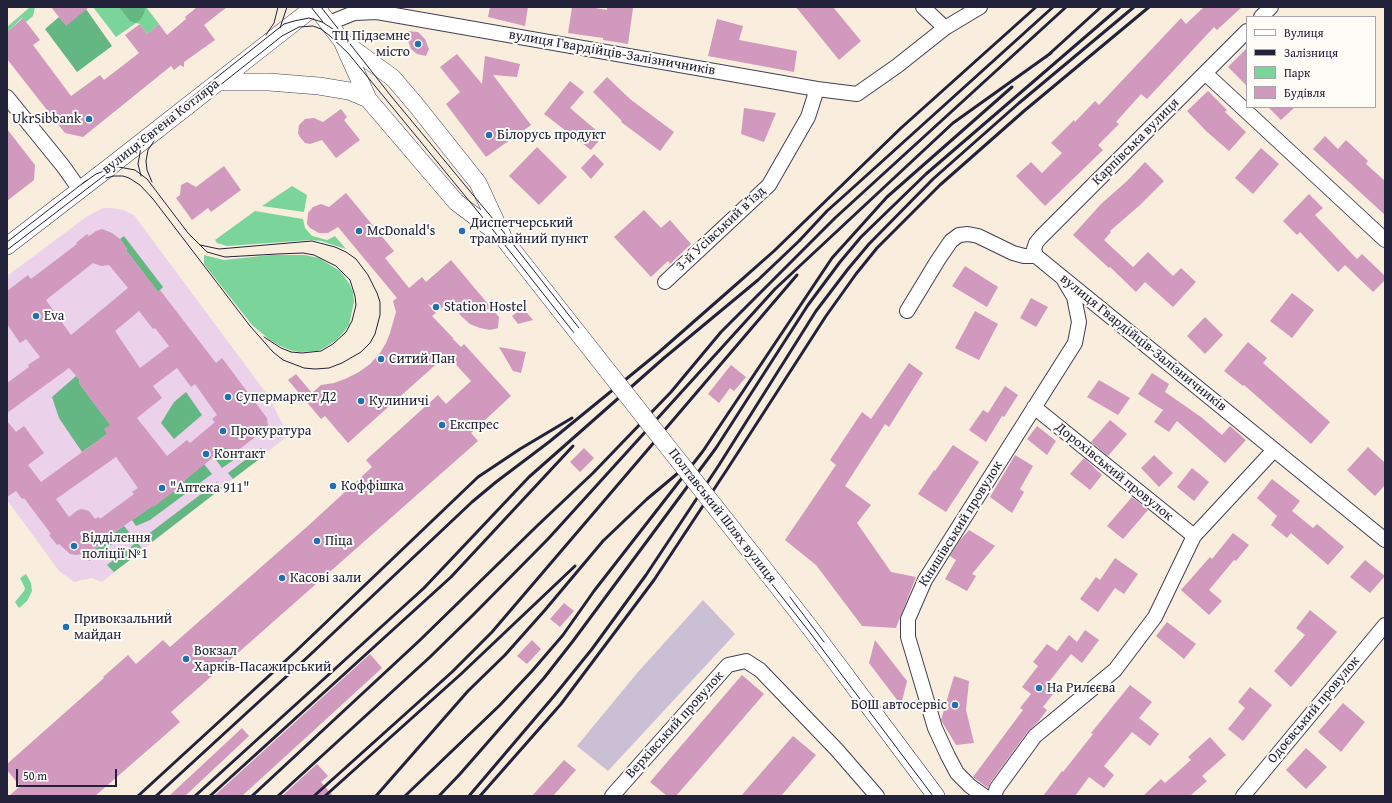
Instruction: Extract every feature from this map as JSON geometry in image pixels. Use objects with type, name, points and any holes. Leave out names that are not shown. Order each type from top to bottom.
[{"type":"main road","name":"Полтавський Шлях вулиця","points":[[315,7],[330,23],[342,41],[368,99],[456,202],[504,239]]},
{"type":"main road","name":"вулиця Євгена Котляра","points":[[7,246],[315,7]]},
{"type":"main road","name":"Полтавський Шлях вулиця","points":[[342,41],[393,78],[402,87],[478,183],[504,239],[811,629],[936,796]]},
{"type":"main road","points":[[218,82],[269,82],[326,87],[349,91],[368,99]]},
{"type":"street","points":[[923,7],[945,28]]},
{"type":"street","name":"вулиця Гвардійців-Залізничників","points":[[330,23],[354,13],[377,12],[817,89],[857,94],[945,28],[980,7]]},
{"type":"street","points":[[1262,16],[1271,7]]},
{"type":"street","name":"Карпівська вулиця","points":[[1036,256],[1034,249],[1036,243],[1041,237],[1246,32]]},
{"type":"street","points":[[1206,72],[1385,240]]},
{"type":"street","name":"3-й Усівський в’їзд","points":[[665,282],[769,185],[808,118],[817,89]]},
{"type":"street","points":[[7,97],[63,166],[80,190]]},
{"type":"street","points":[[907,312],[938,260],[952,241],[959,235],[968,234],[978,236],[1013,253],[1024,256],[1036,256]]},
{"type":"street","name":"вулиця Гвардійців-Залізничників","points":[[1036,256],[1385,540]]},
{"type":"street","name":"Книшівський провулок","points":[[984,796],[970,786],[957,773],[935,728],[908,637],[908,619],[925,580],[1075,343],[1079,322],[1074,297],[1062,277]]},
{"type":"street","name":"Дорохівський провулок","points":[[1034,408],[1194,536]]},
{"type":"street","points":[[994,796],[998,788],[1035,736],[1115,670],[1155,617],[1194,536],[1274,450]]},
{"type":"street","name":"Одоєвський провулок","points":[[1243,796],[1385,625]]},
{"type":"street","name":"Верхівський провулок","points":[[612,796],[728,665],[746,661],[760,670],[837,750],[876,796]]},
{"type":"shaded area","points":[[103,208],[123,210],[134,215],[269,397],[287,433],[285,438],[102,582],[92,578],[74,582],[59,571],[7,500],[7,276],[86,217]]},
{"type":"shaded area","points":[[703,600],[735,634],[608,771],[577,746],[638,672]]},
{"type":"green space","points":[[30,7],[35,7],[33,16],[26,22],[22,18],[7,32],[7,27]]},
{"type":"green space","points":[[93,7],[146,7],[159,24],[147,34],[140,24],[136,23],[116,37]]},
{"type":"green space","points":[[119,7],[145,7],[141,19],[136,23],[130,21]]},
{"type":"green space","points":[[86,9],[112,46],[77,72],[45,29],[59,17],[66,25]]},
{"type":"green space","points":[[292,186],[307,195],[304,212],[262,206]]},
{"type":"green space","points":[[255,211],[303,219],[305,228],[312,236],[327,240],[335,236],[346,249],[321,241],[311,240],[227,246],[217,243],[215,240]]},
{"type":"green space","points":[[124,236],[163,287],[158,292],[126,250],[127,249],[120,239]]},
{"type":"green space","points":[[204,255],[224,260],[271,255],[305,255],[319,258],[340,271],[349,283],[353,292],[354,302],[349,325],[335,341],[317,351],[299,352],[280,346],[252,325],[204,264]]},
{"type":"green space","points":[[76,376],[79,379],[79,383],[102,414],[112,424],[107,434],[82,452],[59,418],[52,397]]},
{"type":"green space","points":[[186,392],[202,415],[174,439],[161,423],[174,402]]},
{"type":"green space","points":[[226,447],[235,459],[222,468],[214,457]]},
{"type":"green space","points":[[261,448],[266,454],[233,479],[228,473]]},
{"type":"green space","points":[[204,464],[212,474],[150,520],[136,526],[132,520],[183,485],[185,480]]},
{"type":"green space","points":[[217,482],[222,488],[152,542],[147,535]]},
{"type":"green space","points":[[124,526],[129,532],[89,561],[85,552],[92,548],[93,550],[103,544],[102,541]]},
{"type":"green space","points":[[137,542],[143,550],[114,572],[107,565]]},
{"type":"green space","points":[[26,574],[31,583],[32,591],[27,601],[19,608],[15,602],[24,591],[25,588],[20,578]]},
{"type":"building","points":[[51,7],[89,7],[66,26]]},
{"type":"building","points":[[197,7],[227,7],[204,25],[215,40],[184,62],[184,67],[180,65],[174,70],[171,66],[83,137],[65,133],[7,59],[7,32],[23,18],[40,40],[33,45],[71,96],[100,75],[104,80],[139,53],[125,35],[140,24],[147,34],[159,24],[167,35],[186,19],[185,17]]},
{"type":"building","points":[[490,7],[528,7],[525,26],[488,17]]},
{"type":"building","points":[[572,7],[589,7],[607,10],[607,7],[633,8],[628,44],[603,40],[603,38],[568,33]]},
{"type":"building","points":[[796,7],[833,7],[861,41],[839,60]]},
{"type":"building","points":[[1204,7],[1242,7],[1217,30],[1214,27],[1147,99],[1141,94],[1116,122],[1119,124],[1098,145],[1103,150],[1045,206],[1016,176],[1031,162],[1042,173],[1062,153],[1051,143],[1074,120],[1075,122],[1095,101],[1099,105],[1181,18],[1186,24]]},
{"type":"building","points":[[717,19],[743,26],[739,40],[797,51],[794,72],[708,56]]},
{"type":"building","name":"ТЦ Підземне місто","points":[[408,31],[418,32],[425,39],[429,49],[426,56],[417,54],[411,49],[407,38]]},
{"type":"building","points":[[1246,49],[1246,85],[1228,67]]},
{"type":"building","points":[[457,54],[482,84],[485,56],[520,64],[517,77],[493,75],[531,125],[486,157],[446,104],[460,92],[440,67]]},
{"type":"building","points":[[607,77],[630,99],[674,132],[660,151],[621,122],[622,121],[593,92]]},
{"type":"building","points":[[570,81],[584,92],[570,108],[603,136],[591,150],[544,114]]},
{"type":"building","points":[[1208,91],[1227,110],[1225,112],[1246,132],[1229,151],[1206,131],[1187,111]]},
{"type":"building","points":[[744,108],[776,113],[764,142],[741,134]]},
{"type":"building","points":[[1269,108],[1294,108],[1281,120]]},
{"type":"building","points":[[341,109],[347,117],[344,120],[360,140],[336,158],[322,140],[310,144],[305,143],[300,137],[298,133],[299,125],[305,119],[314,118],[323,122]]},
{"type":"building","points":[[7,129],[35,165],[34,180],[7,201]]},
{"type":"building","points":[[1325,136],[1338,149],[1346,140],[1368,161],[1366,164],[1385,181],[1385,215],[1313,149]]},
{"type":"building","points":[[537,147],[567,177],[539,205],[509,176]]},
{"type":"building","points":[[1261,148],[1279,164],[1253,194],[1235,178]]},
{"type":"building","points":[[594,154],[604,164],[591,179],[581,168]]},
{"type":"building","points":[[1145,162],[1164,181],[1140,205],[1110,231],[1111,232],[1104,240],[1133,267],[1148,252],[1173,276],[1181,268],[1196,282],[1173,307],[1145,282],[1136,292],[1073,235],[1101,204],[1127,181]]},
{"type":"building","points":[[224,166],[241,190],[211,212],[208,208],[192,220],[176,198],[180,195],[181,185],[187,182],[196,187]]},
{"type":"building","points":[[346,193],[394,251],[385,258],[409,288],[422,277],[426,282],[451,260],[499,317],[498,328],[490,330],[470,324],[461,316],[450,301],[440,309],[428,304],[436,313],[432,316],[454,339],[452,340],[454,340],[461,347],[464,344],[511,396],[471,433],[478,441],[171,712],[180,722],[95,796],[9,796],[20,786],[7,770],[7,764],[104,678],[103,677],[128,655],[136,664],[163,640],[170,647],[309,525],[372,467],[366,460],[438,395],[446,404],[471,381],[449,357],[445,361],[442,359],[348,443],[325,416],[321,419],[288,380],[296,374],[312,393],[321,385],[334,383],[345,379],[359,372],[370,364],[380,353],[390,333],[396,312],[393,301],[397,298],[338,227],[328,233],[319,233],[310,228],[307,224],[308,213],[313,207],[321,204],[329,207]]},
{"type":"building","points":[[1309,194],[1323,208],[1315,215],[1357,259],[1362,254],[1385,276],[1385,280],[1373,292],[1345,265],[1338,272],[1300,232],[1297,235],[1283,221]]},
{"type":"building","points":[[644,210],[661,228],[670,220],[691,244],[670,264],[668,261],[651,277],[614,237]]},
{"type":"building","points":[[102,229],[112,233],[120,239],[127,249],[126,250],[158,292],[160,290],[216,363],[222,358],[267,418],[268,427],[232,455],[226,447],[155,506],[151,507],[102,541],[103,543],[93,550],[92,549],[76,555],[70,554],[59,544],[57,545],[49,535],[51,534],[24,498],[22,499],[16,491],[7,497],[7,421],[16,432],[24,426],[44,453],[28,465],[41,482],[107,434],[104,429],[110,425],[79,383],[79,379],[69,368],[7,413],[7,383],[40,357],[26,339],[20,343],[7,324],[7,291],[28,275],[31,279],[77,244],[76,243],[87,234],[89,236]],"holes":[[[93,263],[101,266],[109,265],[128,288],[71,335],[46,300]],[[139,311],[169,346],[140,368],[115,331]],[[177,368],[191,387],[195,384],[217,415],[212,419],[215,422],[190,443],[187,440],[167,456],[137,418],[162,398],[153,386]],[[116,457],[138,488],[132,492],[134,494],[100,519],[99,517],[95,519],[89,511],[82,509],[78,510],[69,517],[56,499]]]},
{"type":"building","points":[[965,266],[998,287],[987,307],[952,286]]},
{"type":"building","points":[[1292,293],[1314,310],[1292,338],[1270,321]]},
{"type":"building","points":[[1031,298],[1048,307],[1036,327],[1020,318]]},
{"type":"building","points":[[523,308],[533,320],[518,324],[512,316]]},
{"type":"building","points":[[975,311],[998,324],[979,360],[955,348]]},
{"type":"building","points":[[1205,317],[1223,335],[1205,354],[1187,336]]},
{"type":"building","points":[[1248,342],[1267,358],[1263,363],[1330,422],[1311,444],[1244,385],[1243,386],[1224,371]]},
{"type":"building","points":[[499,347],[526,352],[521,373],[513,371]]},
{"type":"building","points":[[909,363],[923,373],[889,427],[885,424],[845,486],[871,505],[857,523],[891,572],[916,577],[896,628],[862,626],[816,565],[785,540],[836,465],[830,460],[862,412],[871,419]]},
{"type":"building","points":[[731,365],[746,377],[734,391],[730,388],[719,403],[708,394]]},
{"type":"building","points":[[1152,373],[1169,384],[1165,392],[1201,417],[1222,435],[1230,426],[1246,440],[1225,463],[1177,421],[1169,432],[1154,422],[1163,410],[1138,394]]},
{"type":"building","points":[[1099,380],[1130,398],[1118,415],[1087,397]]},
{"type":"building","points":[[1005,386],[1018,395],[1004,417],[1002,416],[986,442],[969,430],[983,410],[988,413]]},
{"type":"building","points":[[1110,420],[1127,434],[1108,456],[1091,442]]},
{"type":"building","points":[[1037,426],[1056,441],[1047,455],[1027,439]]},
{"type":"building","points":[[953,445],[979,462],[946,512],[918,494]]},
{"type":"building","points":[[1368,447],[1385,463],[1385,485],[1375,496],[1347,470]]},
{"type":"building","points":[[584,448],[594,458],[580,472],[570,462]]},
{"type":"building","points":[[1015,455],[1033,466],[1020,489],[1024,492],[1012,513],[990,497]]},
{"type":"building","points":[[1154,455],[1173,473],[1159,487],[1141,468]]},
{"type":"building","points":[[1084,458],[1102,475],[1090,490],[1070,474]]},
{"type":"building","points":[[1192,468],[1209,482],[1194,501],[1177,487]]},
{"type":"building","points":[[1272,479],[1300,501],[1292,511],[1313,528],[1317,524],[1344,547],[1328,565],[1291,533],[1287,538],[1271,525],[1277,516],[1257,498]]},
{"type":"building","points":[[1132,497],[1148,510],[1123,539],[1107,526]]},
{"type":"building","points":[[969,530],[995,546],[972,574],[976,576],[967,591],[945,579],[956,560],[950,556],[960,540]]},
{"type":"building","points":[[1233,533],[1249,545],[1236,561],[1234,560],[1209,590],[1222,601],[1209,615],[1181,590],[1210,557],[1212,559]]},
{"type":"building","points":[[1115,558],[1138,574],[1124,594],[1115,588],[1098,612],[1080,599],[1096,577],[1100,580]]},
{"type":"building","points":[[1365,560],[1385,576],[1370,593],[1350,577]]},
{"type":"building","points":[[564,603],[574,611],[560,627],[550,619]]},
{"type":"building","points":[[1310,610],[1337,632],[1291,687],[1274,671],[1305,635],[1296,628]]},
{"type":"building","points":[[1167,622],[1196,644],[1184,659],[1156,636]]},
{"type":"building","points":[[1085,630],[1099,640],[1082,663],[1071,654],[1048,683],[1056,690],[1043,707],[1047,710],[1038,722],[1028,731],[990,783],[988,788],[973,777],[1023,710],[1020,708],[1031,694],[1022,687],[1038,666],[1033,662],[1047,644],[1057,651],[1069,635],[1077,642]]},
{"type":"building","points":[[532,640],[541,649],[527,664],[517,656]]},
{"type":"building","points":[[875,640],[907,681],[901,705],[869,663]]},
{"type":"building","points":[[370,654],[382,668],[242,796],[214,796]]},
{"type":"building","points":[[742,675],[764,694],[676,796],[667,796],[650,782]]},
{"type":"building","points":[[954,676],[969,681],[966,710],[974,743],[956,745],[941,720]]},
{"type":"building","points":[[1130,685],[1152,702],[1139,718],[1159,734],[1150,746],[1132,732],[1104,766],[1114,775],[1104,788],[1089,777],[1075,796],[1043,796],[1093,734],[1091,733]]},
{"type":"building","points":[[1250,687],[1272,705],[1243,741],[1228,729],[1245,708],[1238,702]]},
{"type":"building","points":[[1343,703],[1365,722],[1341,752],[1318,732]]},
{"type":"building","points":[[242,728],[249,736],[185,796],[169,796]]},
{"type":"building","points":[[793,736],[816,755],[781,796],[741,796]]},
{"type":"building","points":[[1210,737],[1226,755],[1202,776],[1207,781],[1190,796],[1143,796],[1161,779],[1165,783],[1191,760],[1188,757]]},
{"type":"building","points":[[1306,748],[1327,767],[1306,789],[1286,770]]},
{"type":"building","points":[[564,760],[576,770],[553,796],[532,796]]},
{"type":"building","points":[[317,764],[328,776],[321,782],[333,796],[282,796]]},
{"type":"tram line","points":[[266,35],[274,23],[278,7]]},
{"type":"tram line","points":[[280,28],[287,7]]},
{"type":"tram line","points":[[311,7],[323,22]]},
{"type":"tram line","points":[[321,7],[391,96],[498,225],[579,328]]},
{"type":"tram line","points":[[101,169],[284,24],[309,18],[322,22],[336,31]]},
{"type":"tram line","points":[[7,250],[161,132],[282,36],[299,27],[313,26],[321,29],[348,53],[493,230],[808,630],[933,796]]},
{"type":"tram line","points":[[152,182],[147,170],[146,161],[148,150],[154,141]]},
{"type":"tram line","points":[[141,147],[138,164],[141,176]]},
{"type":"tram line","points":[[82,184],[96,174],[112,168],[119,167],[135,170],[147,179],[188,233],[207,252],[225,257],[303,253],[314,255],[336,266],[350,280],[356,305],[352,321],[346,332],[333,344],[321,351],[302,353],[291,352],[281,348],[264,337]]},
{"type":"tram line","points":[[106,178],[123,176],[140,185],[153,199],[250,326],[273,352],[283,360],[304,368],[329,368],[342,363],[361,352],[370,343],[375,334],[380,315],[380,302],[377,293],[368,275],[356,259],[346,252],[335,247],[312,241],[219,249],[200,245]]},
{"type":"tram line","points":[[7,242],[87,180]]},
{"type":"tram line","points":[[790,597],[824,642]]},
{"type":"railway","points":[[156,796],[312,653],[472,502],[549,442],[658,353],[731,289],[774,251],[901,128],[1036,7]]},
{"type":"railway","points":[[195,796],[424,588],[529,477],[664,358],[758,280],[799,241],[827,211],[1053,7]]},
{"type":"railway","points":[[252,796],[419,641],[593,473],[671,392],[721,332],[835,218],[1066,7]]},
{"type":"railway","points":[[1046,57],[1101,7]]},
{"type":"railway","points":[[439,796],[544,678],[573,641],[716,448],[808,305],[861,237],[926,174],[1120,7]]},
{"type":"railway","points":[[469,796],[592,649],[646,575],[719,465],[816,311],[869,244],[933,179],[1019,103],[1134,7]]},
{"type":"railway","points":[[480,796],[561,704],[654,580],[826,316],[877,248],[940,185],[1024,111],[1149,7]]},
{"type":"railway","points":[[278,796],[430,657],[548,539],[775,289],[953,123],[1051,53]]},
{"type":"railway","points":[[405,796],[500,705],[563,635],[594,591],[703,451],[832,258],[887,197],[1012,87]]},
{"type":"railway","points":[[314,796],[452,672],[492,632],[797,275]]},
{"type":"railway","points":[[138,796],[295,652],[478,477],[520,449],[572,418]]},
{"type":"railway","points":[[210,796],[451,577],[573,446]]},
{"type":"railway","points":[[376,796],[468,691],[505,655],[603,541],[647,499],[690,463]]},
{"type":"railway","points":[[325,796],[461,674],[575,566]]},
{"type":"place","name":"ТЦ Підземне місто","points":[[418,44]]},
{"type":"place","name":"UkrSibbank","points":[[89,119]]},
{"type":"place","name":"Білорусь продукт","points":[[489,135]]},
{"type":"place","name":"McDonald's","points":[[359,231]]},
{"type":"place","name":"Диспетчерський трамвайний пункт","points":[[462,231]]},
{"type":"place","name":"Station Hostel","points":[[436,307]]},
{"type":"place","name":"Eva","points":[[36,316]]},
{"type":"place","name":"Ситий Пан","points":[[381,359]]},
{"type":"place","name":"Супермаркет Д2","points":[[228,397]]},
{"type":"place","name":"Кулиничі","points":[[361,401]]},
{"type":"place","name":"Експрес","points":[[442,425]]},
{"type":"place","name":"Прокуратура","points":[[223,431]]},
{"type":"place","name":"Контакт","points":[[206,454]]},
{"type":"place","name":"Коффішка","points":[[333,486]]},
{"type":"place","name":"\"Аптека 911\"","points":[[162,488]]},
{"type":"place","name":"Піца","points":[[317,541]]},
{"type":"place","name":"Відділення поліції №1","points":[[74,546]]},
{"type":"place","name":"Касові зали","points":[[282,578]]},
{"type":"place","name":"Привокзальний майдан","points":[[66,627]]},
{"type":"place","name":"Вокзал Харків-Пасажирський","points":[[186,659]]},
{"type":"place","name":"На Рилєєва","points":[[1039,688]]},
{"type":"place","name":"БОШ автосервіс","points":[[955,705]]}]
